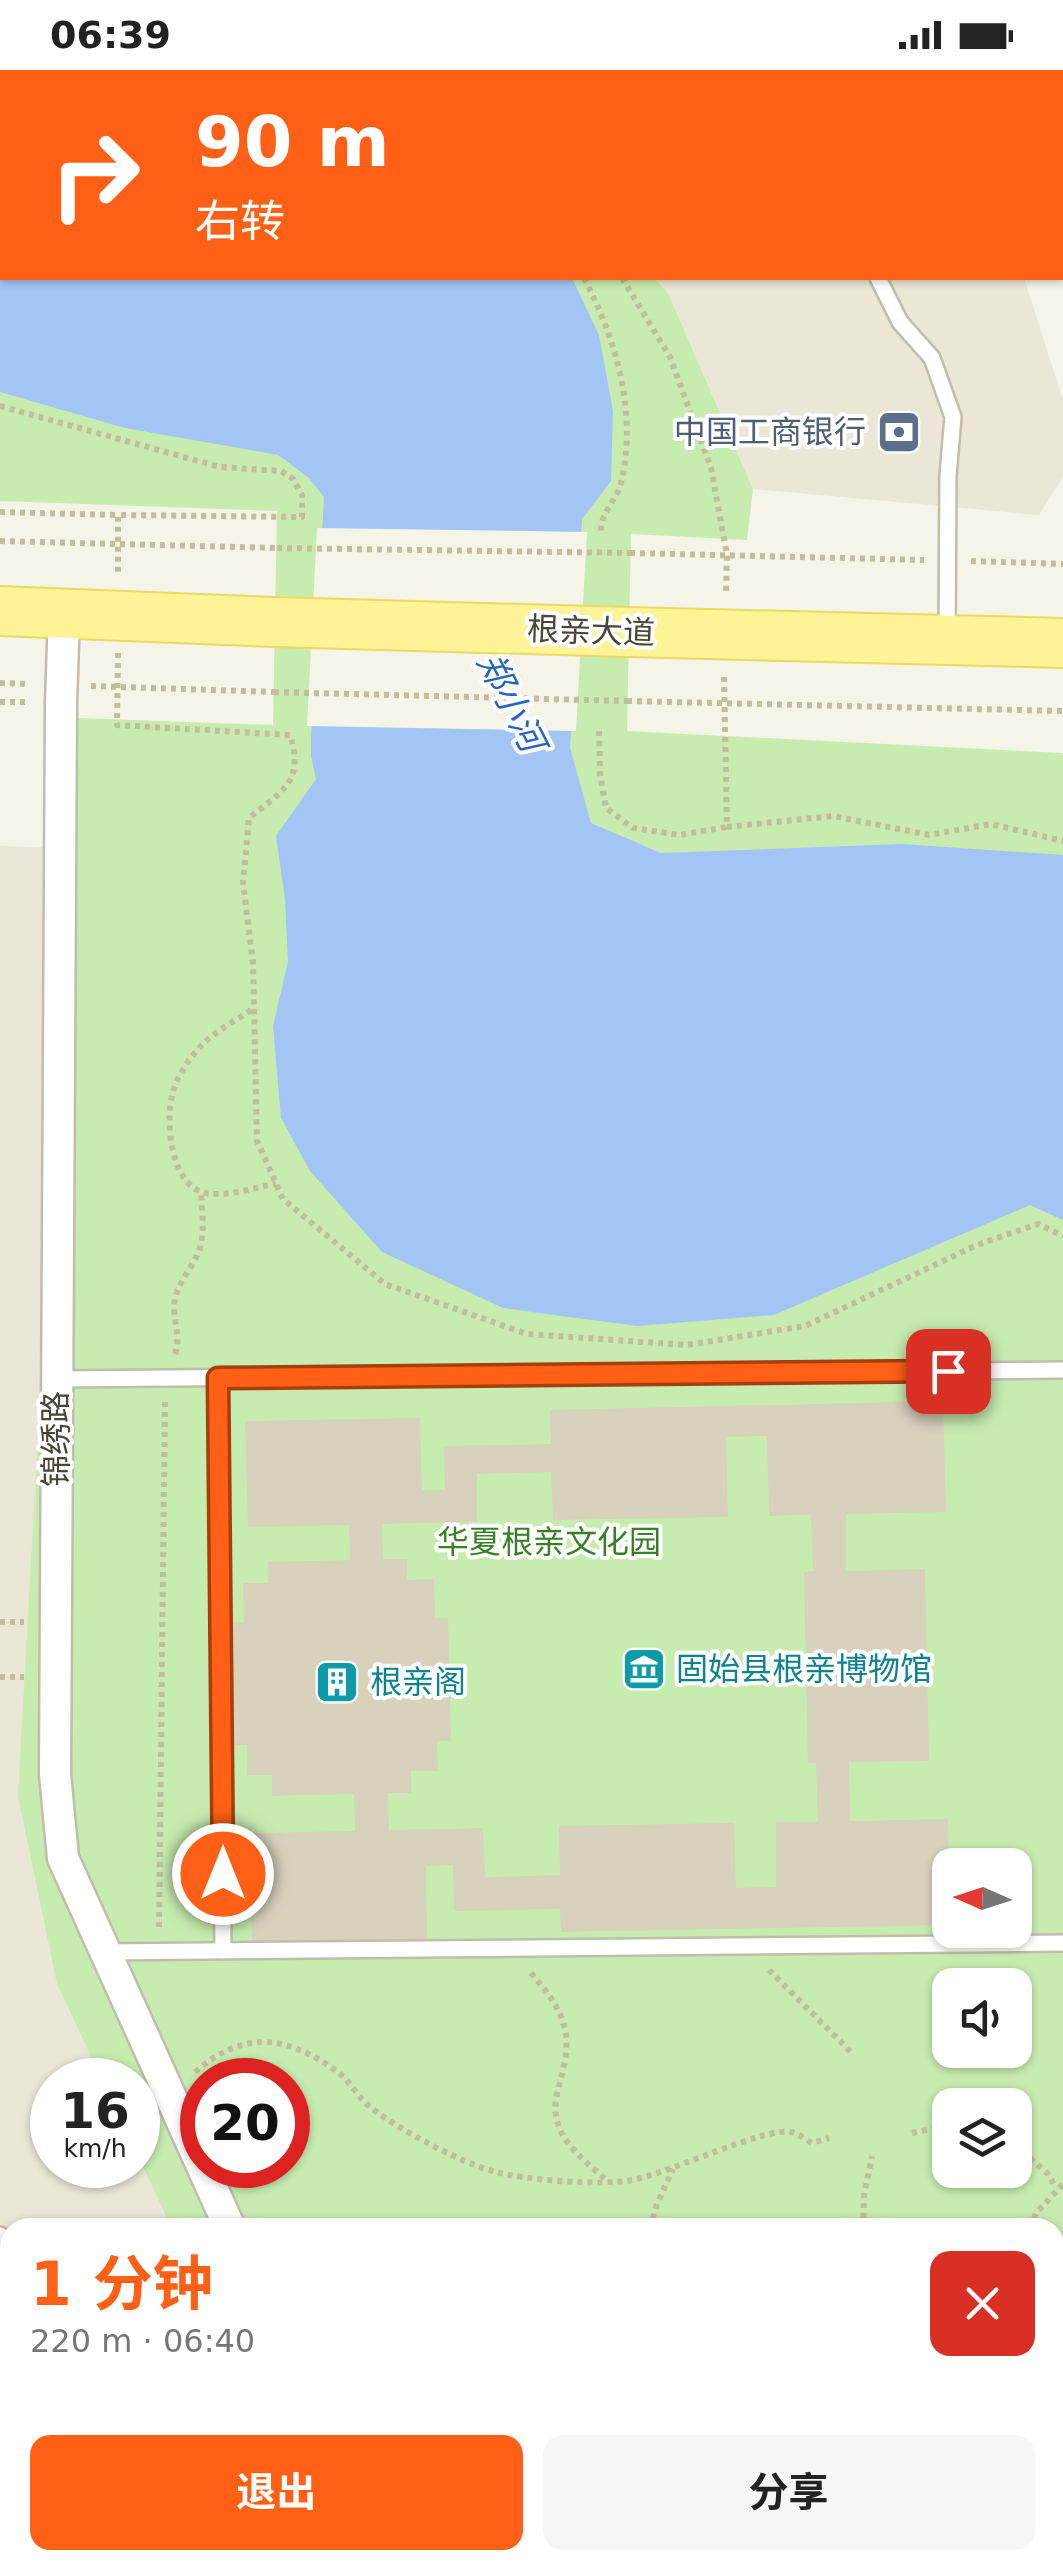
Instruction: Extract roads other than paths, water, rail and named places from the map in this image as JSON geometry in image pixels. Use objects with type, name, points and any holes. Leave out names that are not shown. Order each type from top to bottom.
[{"type":"main road","name":"根亲大道","points":[[0,612],[1063,643]]},
{"type":"street","name":"锦绣路","points":[[64,614],[55,1774],[63,1858],[225,2218]]},
{"type":"lane","points":[[879,280],[900,322],[932,358],[952,416],[947,640]]},
{"type":"lane","points":[[56,1379],[1063,1370]]},
{"type":"lane","points":[[218,1378],[224,1951]]},
{"type":"lane","points":[[106,1952],[1063,1943]]},
{"type":"water","name":"郑小河","points":[[0,280],[573,280],[599,335],[613,411],[611,481],[582,519],[570,748],[591,823],[661,853],[902,844],[1063,855],[1063,1220],[1030,1205],[774,1315],[637,1326],[503,1308],[382,1252],[310,1171],[281,1118],[273,1026],[288,962],[276,836],[316,779],[311,737],[324,497],[309,478],[278,455],[125,428],[0,392]]},
{"type":"place","name":"中国工商银行","points":[[899,432]]},
{"type":"place","name":"固始县根亲博物馆","points":[[644,1669]]},
{"type":"place","name":"根亲阁","points":[[337,1682]]},
{"type":"park label","name":"华夏根亲文化园","points":[[549,1542]]}]
